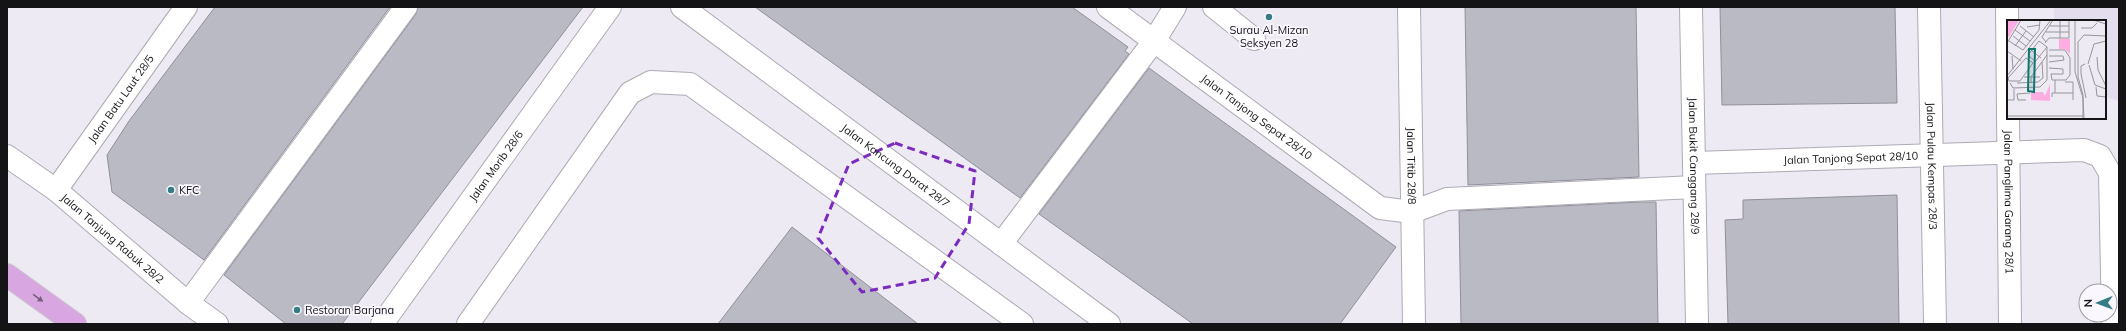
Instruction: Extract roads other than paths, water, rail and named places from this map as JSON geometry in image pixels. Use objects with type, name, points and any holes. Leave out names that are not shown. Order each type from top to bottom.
[{"type":"main road","points":[[7,275],[74,324]]},
{"type":"street","name":"Jalan Batu Laut 28/5","points":[[56,190],[186,7]]},
{"type":"street","points":[[188,303],[406,7]]},
{"type":"street","name":"Jalan Morib 28/6","points":[[382,324],[610,7]]},
{"type":"street","name":"Jalan Kancung Darat 28/7","points":[[684,7],[1001,244],[1104,323]]},
{"type":"street","name":"Jalan Tanjong Sepat 28/10","points":[[1108,7],[1380,208],[1412,212]]},
{"type":"street","points":[[1001,244],[1154,40],[1175,7]]},
{"type":"street","points":[[1214,7],[1254,39]]},
{"type":"street","name":"Jalan Titib 28/8","points":[[1409,7],[1414,324]]},
{"type":"street","name":"Jalan Bukit Canggang 28/9","points":[[1691,7],[1697,324]]},
{"type":"street","name":"Jalan Pulau Kempas 28/3","points":[[1929,7],[1935,324]]},
{"type":"street","name":"Jalan Panglima Garang 28/1","points":[[2007,7],[2007,20]]},
{"type":"street","points":[[468,324],[630,93],[651,82],[666,82],[690,84],[1022,324]]},
{"type":"street","name":"Jalan Panglima Garang 28/1","points":[[2008,119],[2010,324]]},
{"type":"street","name":"Jalan Tanjong Sepat 28/10","points":[[1694,163],[2084,150],[2100,156],[2110,173],[2113,324]]},
{"type":"street","name":"Jalan Tanjung Rabuk 28/2","points":[[7,156],[56,190],[188,303],[217,324]]},
{"type":"street","points":[[1412,212],[1447,199],[1694,187]]},
{"type":"place","name":"Surau Al-Mizan Seksyen 28","points":[[1269,17]]},
{"type":"place","name":"KFC","points":[[171,190]]},
{"type":"place","name":"Restoran Barjana","points":[[297,310]]}]
